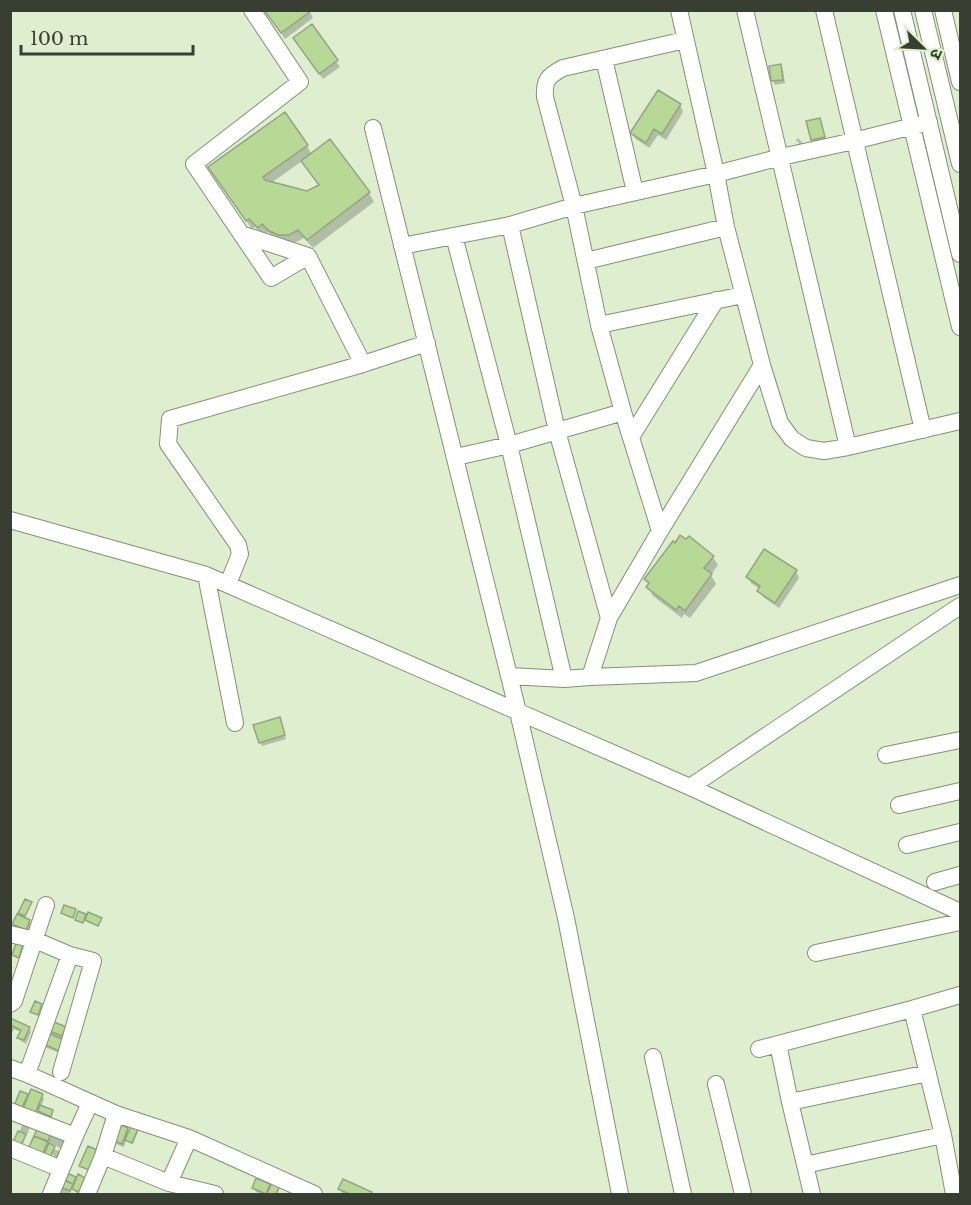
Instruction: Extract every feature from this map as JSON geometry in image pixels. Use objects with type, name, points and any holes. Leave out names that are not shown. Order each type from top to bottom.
[{"type":"street","points":[[252,10],[300,82],[194,164],[271,278],[308,256]]},
{"type":"street","points":[[679,10],[726,227],[762,365],[780,423],[792,439],[806,448],[824,451],[960,421]]},
{"type":"street","points":[[746,10],[848,447]]},
{"type":"street","points":[[824,10],[923,430]]},
{"type":"street","points":[[884,10],[960,327]]},
{"type":"street","points":[[902,10],[960,254]]},
{"type":"street","points":[[923,10],[955,116],[960,164]]},
{"type":"street","points":[[943,10],[960,82]]},
{"type":"street","points":[[660,531],[598,325],[574,206],[544,88],[547,79],[563,68],[686,40]]},
{"type":"street","points":[[604,59],[635,192]]},
{"type":"street","points":[[402,246],[510,225],[574,206],[929,122]]},
{"type":"street","points":[[373,128],[510,676],[566,918],[620,1194]]},
{"type":"street","points":[[510,225],[557,430],[609,618]]},
{"type":"street","points":[[586,261],[726,227]]},
{"type":"street","points":[[241,234],[308,256],[363,364]]},
{"type":"street","points":[[454,236],[509,445],[564,679]]},
{"type":"street","points":[[598,325],[743,295]]},
{"type":"street","points":[[631,437],[716,300]]},
{"type":"street","points":[[228,584],[240,554],[238,544],[168,444],[170,419],[363,364],[427,343]]},
{"type":"street","points":[[590,677],[609,618],[762,365]]},
{"type":"street","points":[[456,457],[509,445],[623,412]]},
{"type":"street","points":[[10,520],[206,574],[690,787],[960,923]]},
{"type":"street","points":[[206,574],[235,723]]},
{"type":"street","points":[[510,676],[564,679],[696,673],[960,585]]},
{"type":"street","points":[[690,787],[960,606]]},
{"type":"street","points":[[886,755],[960,740]]},
{"type":"street","points":[[899,805],[960,790]]},
{"type":"street","points":[[907,845],[960,832]]},
{"type":"street","points":[[935,882],[960,875]]},
{"type":"street","points":[[10,1004],[14,1001],[46,905]]},
{"type":"street","points":[[816,954],[960,923]]},
{"type":"street","points":[[12,938],[35,940],[70,955],[93,961],[61,1072]]},
{"type":"street","points":[[27,1074],[70,955]]},
{"type":"street","points":[[759,1049],[912,1010],[960,995]]},
{"type":"street","points":[[912,1010],[943,1135],[954,1194]]},
{"type":"street","points":[[778,1044],[812,1194]]},
{"type":"street","points":[[653,1057],[683,1194]]},
{"type":"street","points":[[10,1068],[116,1114],[189,1138],[315,1194]]},
{"type":"street","points":[[790,1102],[928,1073]]},
{"type":"street","points":[[716,1084],[742,1194]]},
{"type":"street","points":[[51,1194],[90,1103]]},
{"type":"street","points":[[10,1112],[75,1136]]},
{"type":"street","points":[[87,1194],[103,1156],[116,1114]]},
{"type":"street","points":[[805,1165],[943,1135]]},
{"type":"street","points":[[178,1188],[189,1138]]},
{"type":"street","points":[[10,1148],[61,1169]]},
{"type":"street","points":[[103,1156],[178,1188],[215,1194]]},
{"type":"building","points":[[264,10],[310,10],[311,11],[281,33]]},
{"type":"building","points":[[312,24],[338,60],[319,74],[293,38]]},
{"type":"building","points":[[781,64],[783,80],[771,81],[769,66]]},
{"type":"building","points":[[658,90],[681,104],[662,134],[654,129],[646,143],[630,133]]},
{"type":"building","points":[[285,112],[308,145],[263,177],[265,180],[307,191],[319,185],[301,161],[330,139],[370,192],[307,240],[298,230],[289,235],[279,235],[269,231],[262,224],[258,228],[249,219],[246,221],[208,167]]},
{"type":"building","points":[[820,118],[825,137],[811,140],[806,121]]},
{"type":"building","points":[[680,535],[686,539],[689,536],[714,556],[704,568],[712,574],[685,611],[679,606],[676,610],[646,587],[649,583],[644,579]]},
{"type":"building","points":[[764,549],[797,570],[775,603],[757,591],[760,586],[746,577]]},
{"type":"building","points":[[280,717],[285,735],[259,743],[253,725]]},
{"type":"building","points":[[25,899],[32,902],[25,916],[18,913]]},
{"type":"building","points":[[64,905],[76,909],[73,918],[61,913]]},
{"type":"building","points":[[78,911],[86,914],[83,923],[75,920]]},
{"type":"building","points":[[88,912],[102,918],[98,926],[85,920]]},
{"type":"building","points":[[17,914],[30,920],[26,930],[12,924]]},
{"type":"building","points":[[16,943],[23,945],[19,958],[12,955]]},
{"type":"building","points":[[35,1001],[42,1004],[38,1015],[30,1012]]},
{"type":"building","points":[[10,1018],[30,1027],[24,1040],[17,1038],[21,1030],[12,1026],[10,1028]]},
{"type":"building","points":[[49,1020],[66,1027],[62,1036],[45,1029]]},
{"type":"building","points":[[46,1032],[64,1040],[59,1051],[41,1043]]},
{"type":"building","points":[[31,1089],[43,1094],[34,1116],[22,1111]]},
{"type":"building","points":[[20,1091],[28,1094],[21,1110],[14,1106]]},
{"type":"building","points":[[40,1105],[53,1110],[51,1117],[38,1111]]},
{"type":"building","points":[[119,1124],[128,1128],[122,1144],[112,1140]]},
{"type":"building","points":[[39,1125],[52,1131],[48,1141],[34,1136]]},
{"type":"building","points":[[131,1126],[138,1129],[132,1143],[125,1140]]},
{"type":"building","points":[[18,1131],[26,1134],[21,1145],[13,1142]]},
{"type":"building","points":[[34,1136],[48,1142],[42,1155],[28,1149]]},
{"type":"building","points":[[49,1143],[55,1146],[50,1157],[44,1154]]},
{"type":"building","points":[[88,1146],[100,1151],[92,1171],[79,1166]]},
{"type":"building","points":[[62,1171],[76,1177],[73,1184],[59,1177]]},
{"type":"building","points":[[78,1174],[87,1179],[81,1193],[72,1189]]},
{"type":"building","points":[[58,1178],[73,1184],[70,1191],[56,1185]]},
{"type":"building","points":[[256,1178],[270,1184],[266,1194],[252,1188]]},
{"type":"building","points":[[343,1179],[372,1192],[371,1194],[350,1194],[338,1189]]},
{"type":"building","points":[[273,1180],[281,1183],[276,1194],[267,1194]]}]
